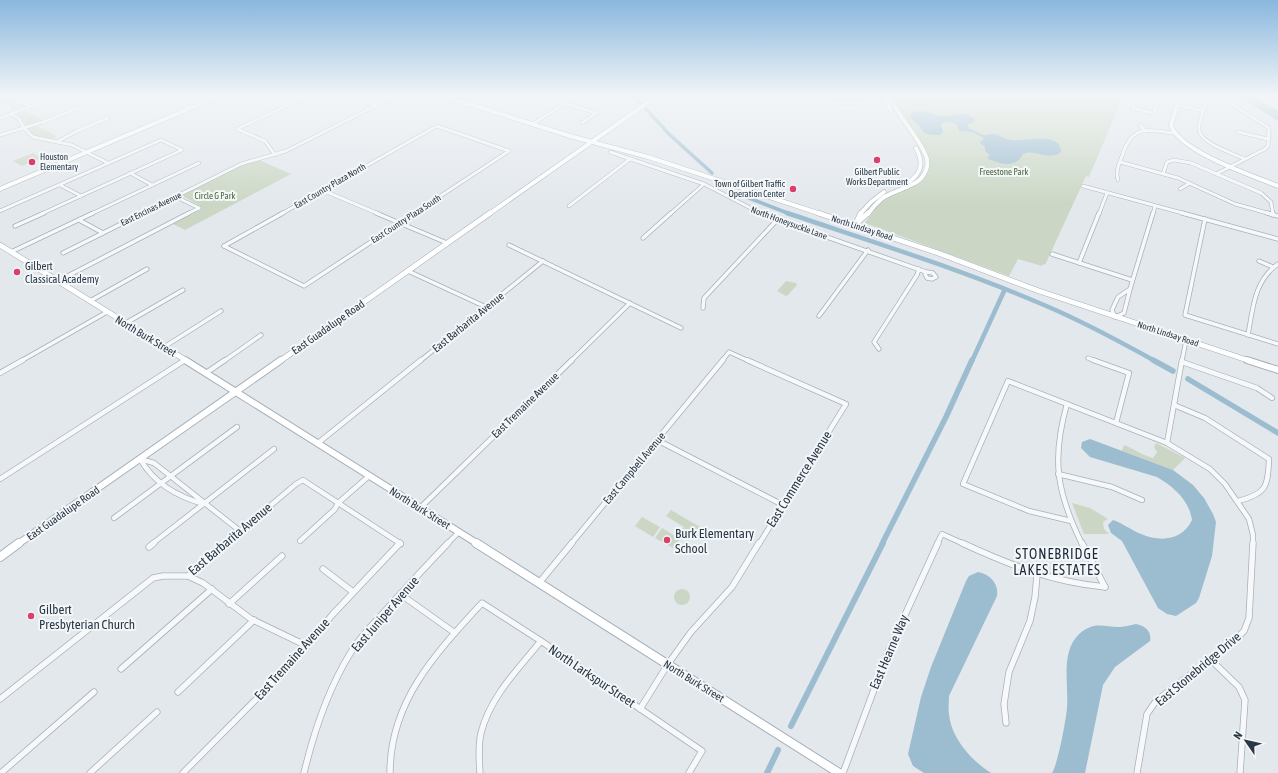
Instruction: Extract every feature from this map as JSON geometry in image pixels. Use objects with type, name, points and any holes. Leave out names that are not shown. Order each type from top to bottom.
[{"type":"street","points":[[28,132],[33,137],[72,145],[108,163]]},
{"type":"street","points":[[57,142],[74,132]]},
{"type":"street","points":[[0,189],[133,132]]},
{"type":"street","points":[[244,132],[265,141],[275,154]]},
{"type":"street","name":"East Encinas Avenue","points":[[63,253],[241,164],[286,151],[323,132]]},
{"type":"street","name":"East Country Plaza North","points":[[304,286],[224,246],[426,132]]},
{"type":"street","name":"East Country Plaza South","points":[[304,286],[509,152],[454,132]]},
{"type":"street","name":"North Lindsay Road","points":[[559,132],[627,151],[855,225],[938,253],[1032,289],[1278,370]]},
{"type":"street","name":"East Guadalupe Road","points":[[0,557],[606,132]]},
{"type":"street","points":[[855,225],[862,222],[876,203],[883,197],[916,182],[923,176],[927,162],[924,154],[910,132]]},
{"type":"street","points":[[1118,180],[1116,174],[1130,136],[1140,132]]},
{"type":"street","points":[[1161,132],[1174,133],[1182,142],[1191,148],[1278,186]]},
{"type":"street","points":[[1200,132],[1202,137],[1217,147],[1245,159]]},
{"type":"street","points":[[1238,132],[1268,139]]},
{"type":"street","points":[[1216,174],[1265,149],[1268,146],[1269,132]]},
{"type":"street","points":[[0,211],[161,140],[182,150],[15,226]]},
{"type":"street","points":[[855,225],[857,220],[875,198],[886,191],[908,182],[919,173],[922,161],[912,142]]},
{"type":"street","name":"North Honeysuckle Lane","points":[[610,152],[704,184],[746,207],[777,220],[868,250],[926,272]]},
{"type":"street","points":[[1172,156],[1174,160]]},
{"type":"street","points":[[569,206],[630,159]]},
{"type":"street","points":[[1163,174],[1167,162],[1182,160],[1216,174],[1270,200],[1273,204],[1273,215]]},
{"type":"street","points":[[1120,162],[1190,183],[1231,202],[1278,216]]},
{"type":"street","points":[[11,252],[199,163]]},
{"type":"street","points":[[666,171],[673,166]]},
{"type":"street","points":[[130,173],[152,185]]},
{"type":"street","points":[[1180,189],[1190,183]]},
{"type":"street","points":[[643,238],[704,184]]},
{"type":"street","points":[[60,185],[81,196]]},
{"type":"street","points":[[1083,186],[1278,239]]},
{"type":"street","points":[[322,190],[447,243]]},
{"type":"street","points":[[1079,263],[1107,193]]},
{"type":"street","points":[[58,282],[199,208],[176,197]]},
{"type":"street","points":[[1130,289],[1116,299],[1112,310],[1116,316],[1124,313],[1130,293],[1132,280],[1155,206]]},
{"type":"street","points":[[1205,219],[1185,315],[1278,344]]},
{"type":"street","points":[[79,220],[103,233]]},
{"type":"street","points":[[702,308],[704,298],[777,220]]},
{"type":"street","name":"North Burk Street","points":[[0,245],[236,391],[839,773]]},
{"type":"street","points":[[509,245],[681,328]]},
{"type":"street","points":[[819,316],[868,250]]},
{"type":"street","points":[[1052,254],[1132,280]]},
{"type":"street","name":"East Barbarita Avenue","points":[[318,443],[543,261]]},
{"type":"street","points":[[1259,261],[1273,267]]},
{"type":"street","points":[[1248,335],[1257,288],[1262,278],[1278,264]]},
{"type":"street","points":[[90,301],[147,269]]},
{"type":"street","points":[[879,349],[874,342],[920,269]]},
{"type":"street","points":[[408,271],[486,307]]},
{"type":"street","points":[[126,323],[183,290]]},
{"type":"street","name":"East Tremaine Avenue","points":[[420,508],[630,303]]},
{"type":"street","points":[[0,373],[107,312]]},
{"type":"street","points":[[164,347],[221,312]]},
{"type":"street","points":[[206,373],[261,335]]},
{"type":"street","points":[[1167,443],[1186,340]]},
{"type":"street","name":"East Campbell Avenue","points":[[539,583],[729,352],[846,404]]},
{"type":"street","points":[[1088,358],[1129,373],[1116,423]]},
{"type":"street","points":[[0,479],[185,360]]},
{"type":"street","points":[[1182,362],[1257,388],[1272,398]]},
{"type":"street","name":"East Stonebridge Drive","points":[[1071,521],[1038,515],[1019,509],[963,484],[1008,381],[1167,443],[1210,469],[1238,500],[1249,519],[1253,535],[1249,618],[1244,631],[1211,660],[1156,701],[1147,714],[1137,773]]},
{"type":"street","name":"East Commerce Avenue","points":[[640,708],[668,664],[696,626],[732,587],[846,404]]},
{"type":"street","points":[[1006,723],[1004,704],[1009,672],[1030,621],[1035,597],[1037,575],[1084,585],[1105,587],[1071,521],[1058,474],[1056,457],[1058,438],[1067,404]]},
{"type":"street","points":[[1174,405],[1205,418],[1269,459],[1266,488],[1253,498],[1238,500]]},
{"type":"street","points":[[114,518],[237,427]]},
{"type":"street","points":[[657,440],[783,505]]},
{"type":"street","points":[[149,547],[274,449]]},
{"type":"street","points":[[140,459],[154,463],[240,531]]},
{"type":"street","points":[[140,459],[144,468],[182,498],[204,504]]},
{"type":"street","points":[[1058,474],[1094,481],[1125,491],[1142,500]]},
{"type":"street","points":[[300,541],[335,509],[338,503],[369,476]]},
{"type":"street","name":"East Barbarita Avenue","points":[[0,699],[153,578],[163,576],[188,576],[296,484],[303,480],[308,482],[338,503]]},
{"type":"street","name":"East Tremaine Avenue","points":[[183,773],[291,664],[353,592],[400,544],[338,503]]},
{"type":"street","name":"East Juniper Avenue","points":[[304,773],[309,747],[322,708],[335,680],[352,651],[368,629],[459,532]]},
{"type":"street","name":"East Hearne Way","points":[[843,773],[888,652],[942,534],[1010,565],[1037,575]]},
{"type":"street","points":[[228,604],[282,556]]},
{"type":"street","points":[[323,569],[353,592]]},
{"type":"street","points":[[188,576],[198,579],[228,604],[254,620],[307,646]]},
{"type":"street","points":[[121,669],[212,590]]},
{"type":"street","points":[[390,773],[391,748],[405,704],[427,665],[455,633],[400,594]]},
{"type":"street","name":"North Larkspur Street","points":[[455,633],[482,603],[541,641],[702,751],[689,773]]},
{"type":"street","points":[[178,692],[254,620]]},
{"type":"street","points":[[480,773],[480,735],[487,714],[496,699],[541,641]]},
{"type":"street","points":[[1211,660],[1239,687],[1245,700],[1240,773]]},
{"type":"street","points":[[1,773],[94,692]]},
{"type":"street","points":[[90,773],[157,712]]},
{"type":"green space","points":[[30,132],[49,132],[55,135],[56,138],[48,139]]},
{"type":"green space","name":"Freestone Park","points":[[912,132],[1108,132],[1089,177],[1086,176],[1045,265],[1043,264],[1042,266],[1018,259],[1009,276],[865,223],[882,199],[922,179],[928,160]]},
{"type":"green space","points":[[33,153],[41,158],[22,166],[13,161]]},
{"type":"green space","name":"Circle G Park","points":[[257,159],[291,174],[185,230],[173,224],[201,209],[200,206],[181,195],[242,164]]},
{"type":"green space","points":[[786,281],[796,283],[797,285],[786,296],[777,291]]},
{"type":"green space","points":[[1156,443],[1185,458],[1173,470],[1122,451],[1124,445],[1153,458],[1157,452],[1154,447]]},
{"type":"green space","points":[[1072,503],[1090,508],[1108,519],[1103,522],[1104,529],[1109,534],[1084,534]]},
{"type":"green space","points":[[671,510],[705,530],[699,540],[682,530],[684,527],[666,516]]},
{"type":"green space","points":[[642,517],[660,527],[653,537],[635,526]]},
{"type":"green space","points":[[662,528],[680,539],[673,548],[655,538]]},
{"type":"green space","points":[[682,589],[689,594],[690,597],[685,604],[682,605],[675,600],[674,597],[679,590]]},
{"type":"water","points":[[923,132],[943,132],[940,135],[931,135]]},
{"type":"water","points":[[972,132],[986,135],[994,134],[1012,140],[1048,140],[1055,142],[1059,146],[1061,152],[1052,156],[1032,153],[1023,154],[1016,162],[1007,164],[987,158],[990,155],[985,151],[985,147],[980,143],[984,138]]},
{"type":"water","points":[[1090,439],[1173,470],[1193,485],[1204,498],[1213,514],[1216,522],[1212,556],[1199,598],[1196,603],[1176,616],[1167,614],[1158,608],[1122,541],[1111,533],[1108,525],[1113,520],[1148,537],[1163,539],[1170,538],[1182,532],[1188,527],[1192,520],[1188,506],[1175,490],[1157,477],[1090,457],[1081,448],[1082,442]]},
{"type":"water","points":[[978,572],[990,577],[993,580],[997,587],[997,596],[949,696],[949,712],[951,723],[958,740],[977,762],[991,773],[924,773],[913,766],[908,754],[921,697],[931,667],[966,581],[969,576]]},
{"type":"water","points":[[1136,624],[1142,626],[1149,632],[1150,641],[1115,667],[1103,685],[1085,773],[1052,773],[1059,752],[1065,722],[1067,708],[1067,664],[1072,643],[1088,628],[1099,625],[1120,627]]},
{"type":"waterway","points":[[667,132],[712,173]]},
{"type":"waterway","points":[[749,198],[790,214]]},
{"type":"waterway","points":[[790,214],[916,256],[1005,289]]},
{"type":"waterway","points":[[972,361],[1005,289]]},
{"type":"waterway","points":[[1005,289],[1086,324],[1155,361]]},
{"type":"waterway","points":[[882,544],[946,417],[972,360]]},
{"type":"waterway","points":[[1153,360],[1173,371]]},
{"type":"waterway","points":[[1188,379],[1278,433]]},
{"type":"waterway","points":[[791,726],[883,543]]},
{"type":"waterway","points":[[767,773],[778,750]]},
{"type":"place","name":"Gilbert Public Works Department","points":[[877,160]]},
{"type":"place","name":"Houston Elementary","points":[[32,162]]},
{"type":"place","name":"Town of Gilbert Traffic Operation Center","points":[[793,189]]},
{"type":"place","name":"Gilbert Classical Academy","points":[[17,272]]},
{"type":"place","name":"Burk Elementary School","points":[[667,540]]},
{"type":"place","name":"Gilbert Presbyterian Church","points":[[31,616]]},
{"type":"district","name":"STONEBRIDGE LAKES ESTATES","points":[[1057,562]]}]
